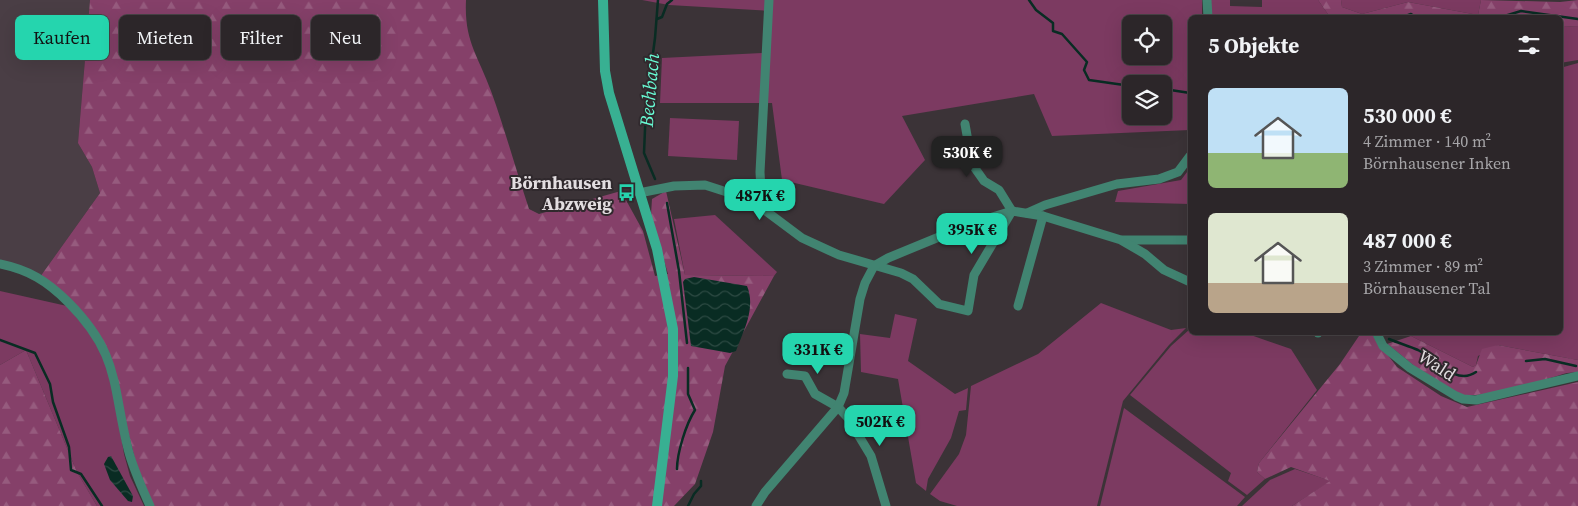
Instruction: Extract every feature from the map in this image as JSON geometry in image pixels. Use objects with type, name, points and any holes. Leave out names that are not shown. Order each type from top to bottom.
[{"type":"main road","points":[[603,0],[605,71],[616,117],[657,249],[673,329],[675,350],[662,478],[657,506]]},
{"type":"street","points":[[762,208],[760,172],[768,0]]},
{"type":"street","points":[[1207,0],[1208,15]]},
{"type":"street","points":[[965,124],[972,164],[984,181],[999,190],[1012,211]]},
{"type":"street","points":[[1026,213],[1045,205],[1116,184],[1165,177],[1178,172],[1188,159]]},
{"type":"street","points":[[639,193],[674,186],[704,185],[736,195],[762,208],[802,238],[839,255],[901,273],[913,279],[939,304],[968,311],[974,275],[1012,211]]},
{"type":"street","points":[[756,506],[765,492],[838,407],[844,393],[864,283],[874,266],[888,258],[973,223],[1012,211],[1044,216],[1121,240],[1145,254],[1164,270],[1188,281]]},
{"type":"street","points":[[1018,306],[1044,216]]},
{"type":"street","points":[[1121,240],[1188,240]]},
{"type":"street","points":[[0,264],[24,270],[41,278],[81,315],[95,334],[113,372],[128,450],[150,506]]},
{"type":"street","name":"Wald","points":[[1378,335],[1383,346],[1410,368],[1463,399],[1476,400],[1578,376]]},
{"type":"street","points":[[787,374],[805,376],[815,394],[838,407],[848,418],[871,456],[886,506]]},
{"type":"shaded area","points":[[0,0],[90,0],[89,15],[15,15],[15,60],[85,60],[78,143],[92,167],[100,193],[40,277],[0,264]]},
{"type":"shaded area","points":[[642,0],[1202,0],[1202,15],[1188,15],[1188,130],[1052,136],[1034,94],[902,116],[925,160],[884,204],[782,180],[772,103],[660,103],[662,58],[762,53],[772,11],[669,5]]},
{"type":"shaded area","points":[[1210,0],[1230,0],[1230,6],[1262,7],[1262,0],[1318,0],[1329,15],[1211,15]]},
{"type":"shaded area","points":[[1341,0],[1481,0],[1478,15],[1408,2],[1362,14],[1342,7]]},
{"type":"shaded area","points":[[1578,26],[1578,60],[1563,62],[1563,27]]},
{"type":"shaded area","points":[[1578,63],[1578,360],[1498,345],[1478,356],[1476,365],[1473,367],[1411,335],[1563,335],[1563,67]]},
{"type":"shaded area","points":[[670,118],[739,121],[737,160],[668,156]]},
{"type":"shaded area","points":[[1188,171],[1188,204],[1115,202],[1118,191],[1181,180]]},
{"type":"shaded area","points":[[715,215],[777,272],[774,276],[685,275],[674,219]]},
{"type":"shaded area","points":[[0,291],[67,306],[89,332],[104,358],[113,387],[124,454],[130,476],[144,506],[97,506],[77,472],[26,350],[0,365]]},
{"type":"shaded area","points":[[1101,303],[1171,330],[1186,328],[1169,345],[1123,401],[1097,506],[957,506],[940,501],[930,494],[959,454],[966,435],[971,386],[1038,354]]},
{"type":"shaded area","points":[[895,314],[917,319],[908,361],[955,394],[968,388],[966,410],[959,411],[951,438],[928,479],[926,491],[916,483],[898,379],[861,372],[860,334],[890,338]]},
{"type":"shaded area","points":[[1188,331],[1188,335],[1251,335],[1291,349],[1317,390],[1259,463],[1257,472],[1265,479],[1247,495],[1228,481],[1231,473],[1130,395],[1171,346]]},
{"type":"shaded area","points":[[1124,408],[1245,497],[1237,506],[1100,506]]},
{"type":"shaded area","points":[[1295,469],[1331,481],[1292,506],[1242,506],[1270,480]]},
{"type":"green space","points":[[90,0],[466,0],[467,26],[473,47],[496,106],[529,209],[539,214],[621,191],[643,231],[655,276],[668,274],[651,215],[652,199],[666,191],[685,275],[774,276],[725,366],[713,432],[695,484],[674,506],[153,506],[136,463],[106,347],[40,277],[100,193],[92,167],[78,143],[85,60],[109,60],[109,15],[89,15]]},
{"type":"green space","points":[[1318,0],[1341,0],[1342,7],[1362,14],[1408,2],[1478,15],[1329,15]]},
{"type":"green space","points":[[1481,0],[1560,2],[1578,0],[1578,26],[1563,27],[1563,15],[1478,15]]},
{"type":"green space","points":[[1360,335],[1373,335],[1397,367],[1441,396],[1467,407],[1578,382],[1578,506],[1292,506],[1330,481],[1291,467],[1265,479],[1257,472],[1259,463],[1340,364]]},
{"type":"green space","points":[[1411,336],[1473,367],[1476,365],[1482,349],[1498,345],[1578,360],[1578,372],[1567,373],[1508,390],[1462,395],[1451,392],[1435,382],[1387,344]]},
{"type":"green space","points":[[26,350],[77,472],[97,506],[0,506],[0,365]]},
{"type":"water","points":[[694,277],[747,286],[750,311],[736,351],[730,353],[691,346],[683,282],[685,279]]},
{"type":"water","points":[[111,456],[133,496],[132,502],[128,501],[110,480],[104,464],[108,457]]},
{"type":"waterway","name":"Bechbach","points":[[655,179],[644,153],[646,106],[658,0]]},
{"type":"waterway","points":[[657,19],[662,17],[667,4],[672,0]]},
{"type":"waterway","points":[[1029,0],[1036,10],[1053,23],[1053,31],[1062,34],[1087,62],[1084,70],[1089,80],[1122,85]]},
{"type":"waterway","points":[[1508,15],[1521,11],[1550,15]]},
{"type":"waterway","points":[[1408,15],[1412,15]]},
{"type":"waterway","points":[[1563,17],[1578,19]]},
{"type":"waterway","points":[[1172,90],[1188,93]]},
{"type":"waterway","name":"Bechbach","points":[[667,203],[679,271],[687,343]]},
{"type":"waterway","points":[[1389,339],[1418,350],[1453,374],[1461,376],[1476,372]]},
{"type":"waterway","points":[[0,340],[35,353],[50,384],[53,402],[69,447],[71,470],[81,474],[102,506]]},
{"type":"waterway","points":[[1526,361],[1545,359],[1576,366]]},
{"type":"waterway","name":"Bechbach","points":[[677,469],[683,439],[695,410],[688,394],[688,368]]},
{"type":"waterway","name":"Bechbach","points":[[688,506],[694,494],[701,486],[701,481]]},
{"type":"place","name":"Börnhausen Abzweig","points":[[626,192]]}]
